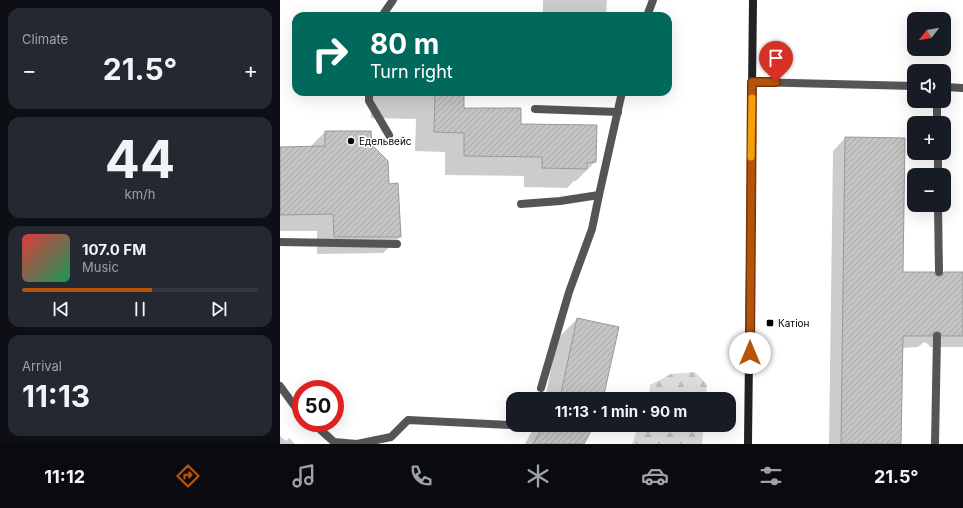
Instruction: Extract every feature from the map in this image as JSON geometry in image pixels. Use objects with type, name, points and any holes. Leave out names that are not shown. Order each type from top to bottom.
[{"type":"main road","points":[[748,444],[753,0]]},
{"type":"lane","points":[[385,12],[393,0]]},
{"type":"lane","points":[[648,12],[653,0]]},
{"type":"lane","points":[[752,82],[907,86]]},
{"type":"lane","points":[[951,87],[963,88]]},
{"type":"lane","points":[[369,96],[369,101],[389,135]]},
{"type":"lane","points":[[541,388],[569,292],[592,229],[621,96]]},
{"type":"lane","points":[[535,109],[618,112]]},
{"type":"lane","points":[[520,204],[560,201],[599,195]]},
{"type":"lane","points":[[938,212],[939,272]]},
{"type":"lane","points":[[280,242],[397,244]]},
{"type":"lane","points":[[935,444],[937,336]]},
{"type":"lane","points":[[281,389],[292,403]]},
{"type":"lane","points":[[323,432],[334,442],[357,444],[391,437],[408,420],[506,425]]},
{"type":"green space","points":[[695,372],[707,384],[706,392],[650,392],[650,385],[671,374]]},
{"type":"green space","points":[[636,432],[703,432],[702,444],[632,444]]},
{"type":"building","points":[[435,96],[464,96],[464,108],[521,108],[521,124],[597,125],[596,162],[587,163],[587,169],[542,168],[542,157],[464,156],[464,133],[434,132]]},
{"type":"building","points":[[325,131],[371,131],[372,145],[388,161],[389,184],[398,183],[401,237],[334,237],[333,214],[280,215],[280,147],[325,146]]},
{"type":"building","points":[[845,137],[905,138],[903,272],[934,272],[935,275],[939,277],[942,276],[944,272],[963,272],[963,336],[942,336],[940,332],[937,331],[933,333],[932,336],[903,336],[901,444],[841,444]]},
{"type":"building","points":[[577,318],[619,327],[605,392],[561,392]]},
{"type":"building","points":[[540,432],[590,432],[584,444],[533,444]]},
{"type":"slow traffic","points":[[751,157],[752,98]]},
{"type":"place","name":"Едельвейс","points":[[351,141]]},
{"type":"place","name":"Катіон","points":[[770,323]]},
{"type":"route","points":[[750,353],[752,82],[776,82]]}]
